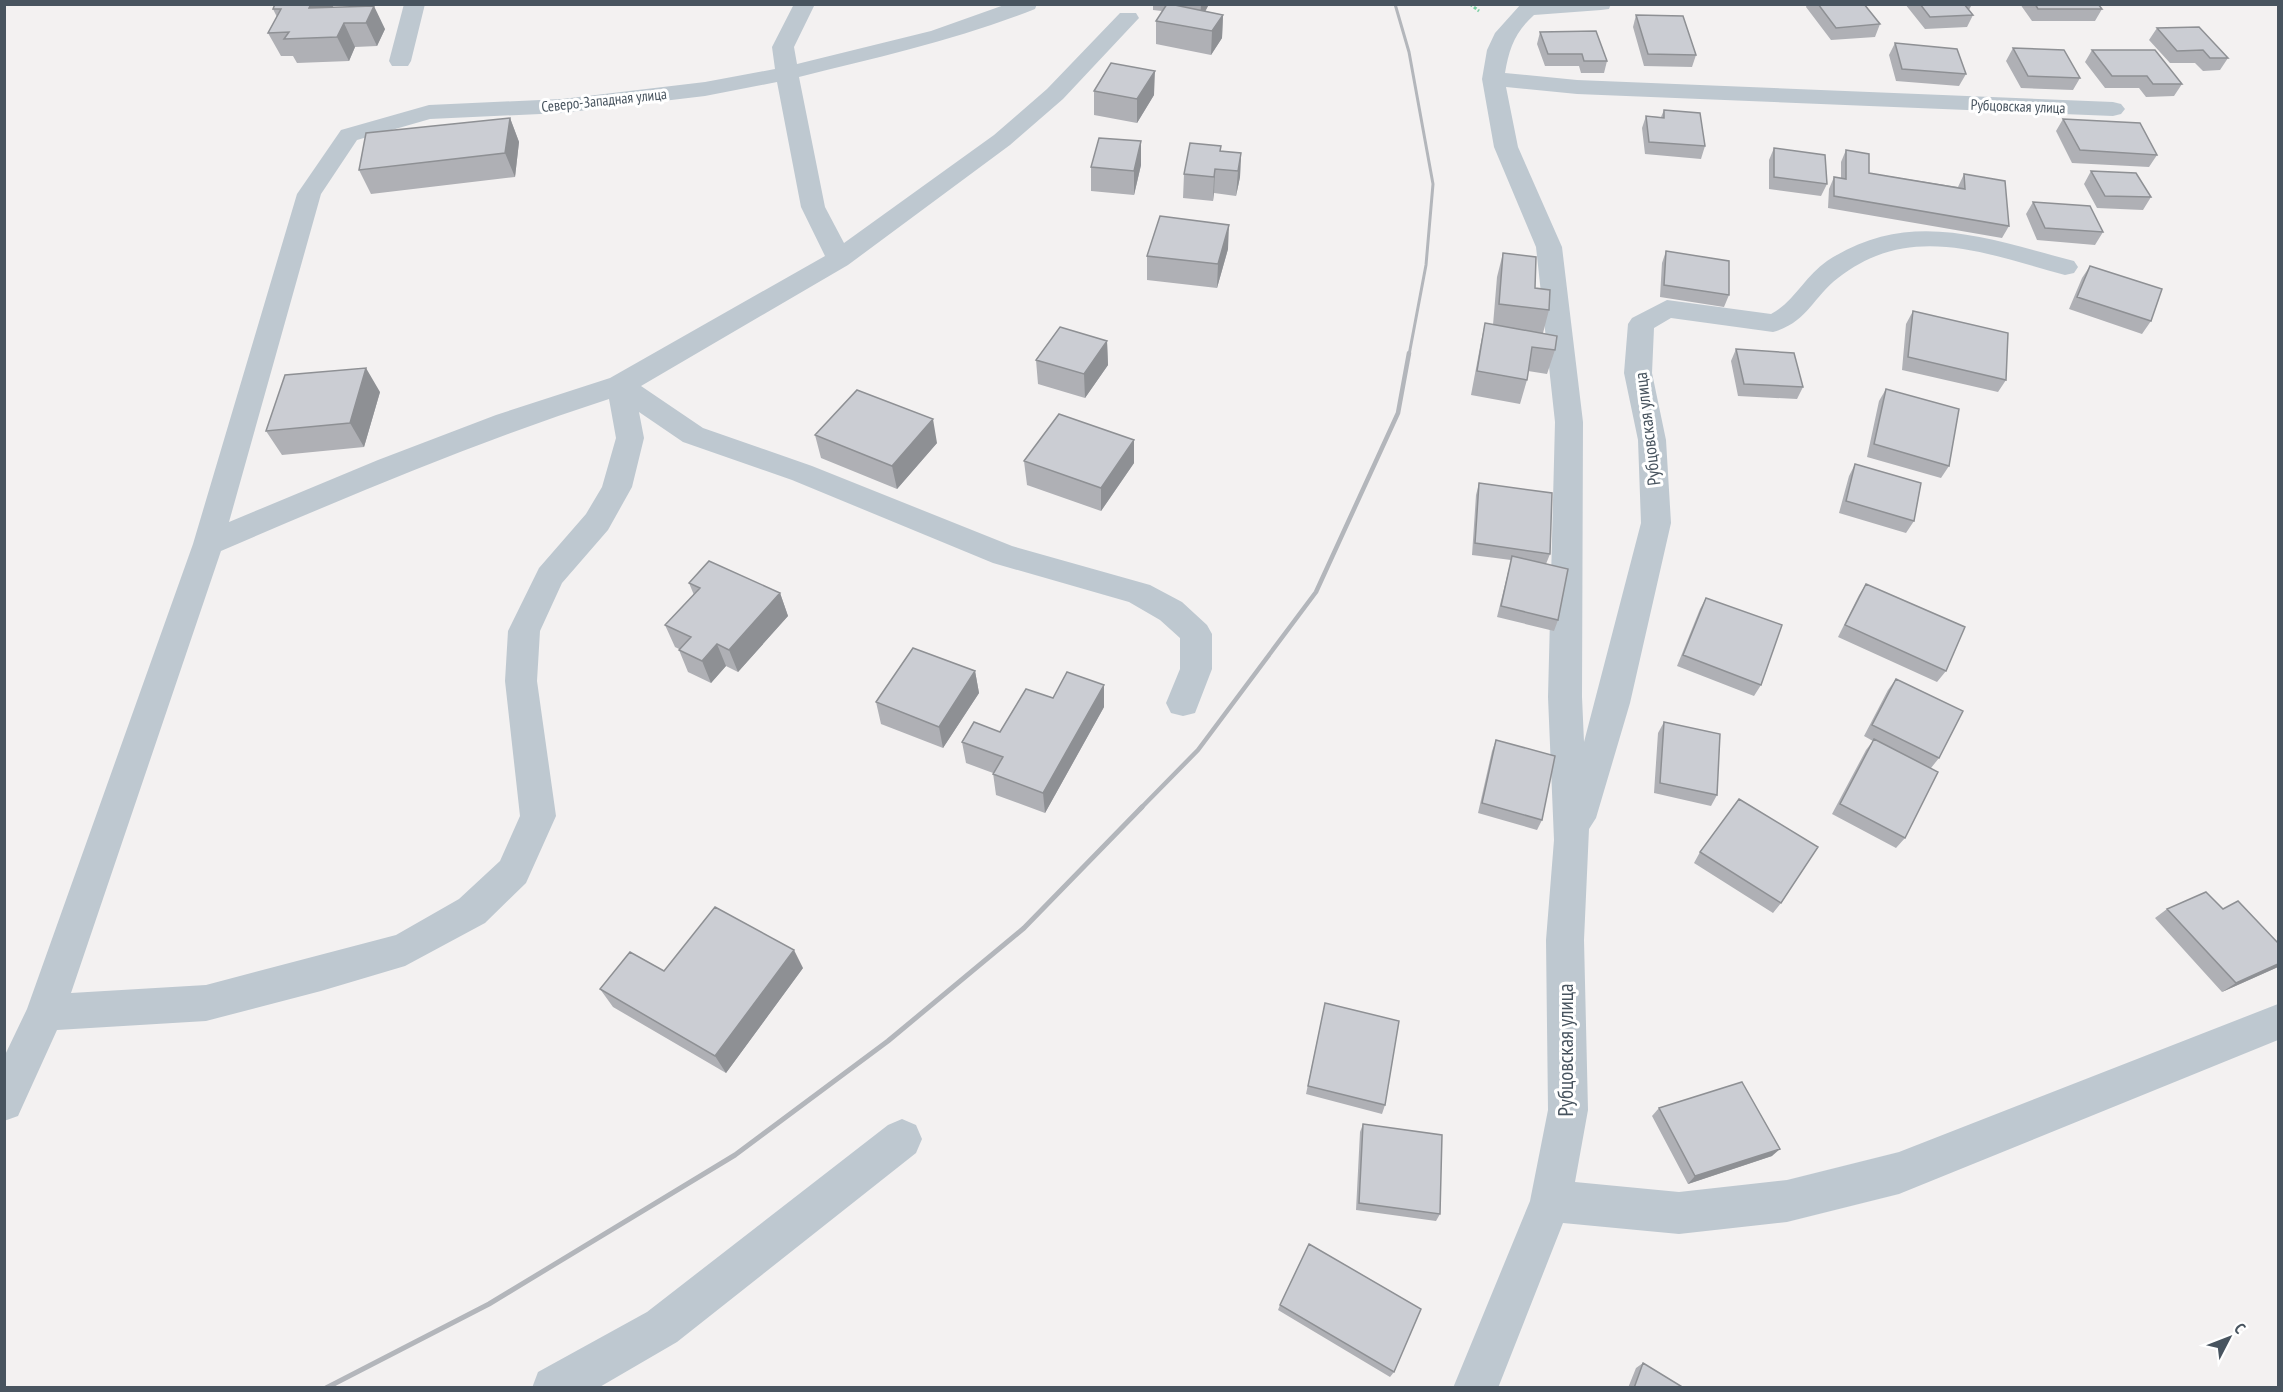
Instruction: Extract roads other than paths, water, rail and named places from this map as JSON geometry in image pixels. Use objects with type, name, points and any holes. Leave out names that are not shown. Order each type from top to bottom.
[{"type":"street","points":[[400,61],[415,4]]},
{"type":"street","points":[[805,4],[783,47],[813,207],[839,259]]},
{"type":"street","name":"Северо-Западная улица","points":[[208,544],[309,194],[349,135],[429,112],[573,105],[705,89],[787,73],[915,42],[992,20],[1028,4]]},
{"type":"street","name":"Рубцовская улица","points":[[1475,1388],[1551,1201],[1568,1110],[1565,940],[1572,840],[1565,696],[1569,422],[1549,247],[1506,147],[1493,79],[1498,50],[1506,33],[1516,20],[1532,7],[1601,4]]},
{"type":"street","points":[[4,1102],[45,1013],[208,544],[399,463],[506,422],[620,385],[785,293],[839,259],[1002,140],[1055,94],[1128,18]]},
{"type":"street","name":"Рубцовская улица","points":[[1493,79],[1576,87],[2113,109]]},
{"type":"street","name":"Рубцовская улица","points":[[1572,840],[1613,703],[1656,523],[1652,440],[1638,373],[1641,324],[1667,309],[1773,323],[1787,319],[1808,292],[1841,264],[1886,244],[1909,238],[1934,238],[1967,244],[2065,267]]},
{"type":"street","points":[[620,385],[693,435],[802,473],[1004,555],[1139,593],[1171,611],[1196,634],[1196,669],[1184,703]]},
{"type":"street","points":[[45,1013],[206,1003],[405,949],[472,911],[513,872],[538,816],[521,681],[524,631],[550,576],[597,522],[617,487],[630,438],[620,385]]},
{"type":"street","points":[[1551,1201],[1679,1213],[1787,1201],[1899,1173],[2278,1022]]},
{"type":"street","points":[[554,1388],[662,1327],[902,1139]]},
{"type":"railway","points":[[1395,4],[1409,52],[1433,184],[1426,265],[1409,355]]},
{"type":"railway","points":[[1140,809],[1198,750],[1316,592],[1398,413],[1409,353]]},
{"type":"railway","points":[[326,1388],[489,1304],[735,1155],[888,1041],[1024,928],[1142,807]]}]
